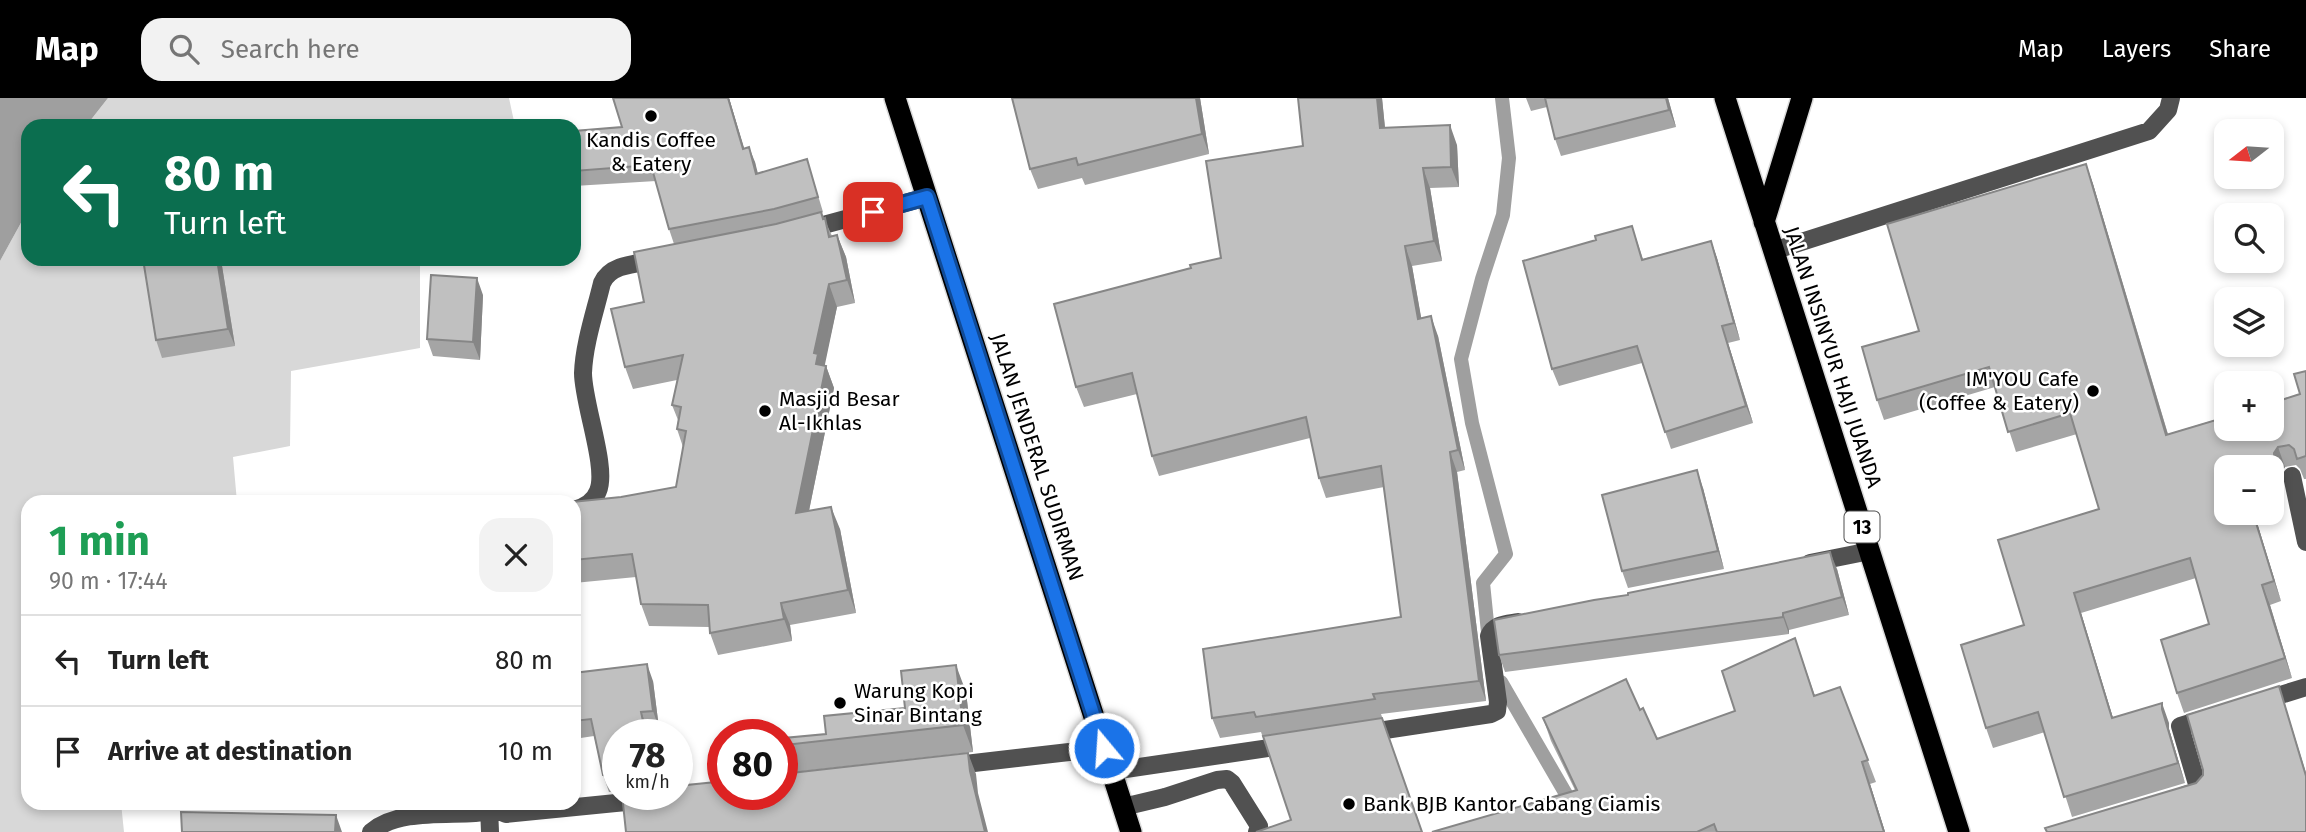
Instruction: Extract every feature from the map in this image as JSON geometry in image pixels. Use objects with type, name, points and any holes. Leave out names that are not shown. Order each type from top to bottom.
[{"type":"highway","name":"JALAN JENDERAL SUDIRMAN","points":[[895,98],[1131,832]]},
{"type":"highway","name":"JALAN INSINYUR HAJI JUANDA","points":[[1724,98],[1959,832]]},
{"type":"highway","points":[[1764,222],[1802,98]]},
{"type":"street","points":[[1773,251],[2149,131],[2168,110],[2171,98]]},
{"type":"street","points":[[782,235],[927,197]]},
{"type":"street","points":[[581,508],[593,500],[601,483],[583,376],[605,277],[615,268],[677,256]]},
{"type":"street","points":[[2292,476],[2306,541]]},
{"type":"street","points":[[1790,567],[1870,551]]},
{"type":"street","points":[[1342,737],[1497,711],[1489,636],[1492,629],[1538,618]]},
{"type":"street","points":[[2174,798],[2199,791],[2180,726],[2306,687]]},
{"type":"street","points":[[1112,772],[1302,743]]},
{"type":"street","points":[[930,768],[1104,748]]},
{"type":"street","points":[[1123,807],[1227,779],[1259,826],[1257,832]]},
{"type":"street","points":[[581,807],[602,805]]},
{"type":"street","points":[[371,832],[388,821],[408,817],[475,813],[481,810]]},
{"type":"street","points":[[490,810],[490,832]]},
{"type":"street","points":[[499,810],[506,814],[547,810]]},
{"type":"shaded area","points":[[0,98],[108,98],[92,119],[21,119],[21,223],[0,261]]},
{"type":"shaded area","points":[[108,98],[509,98],[514,119],[92,119]]},
{"type":"shaded area","points":[[21,223],[21,266],[420,266],[420,348],[291,371],[290,446],[233,457],[236,495],[21,495],[21,810],[122,810],[124,832],[0,832],[0,261]]},
{"type":"building","points":[[613,98],[728,98],[743,149],[749,147],[756,174],[807,159],[818,197],[774,209],[669,229],[651,165],[581,170],[581,130],[622,127]]},
{"type":"building","points":[[1012,98],[1196,98],[1202,134],[1078,165],[1076,158],[1030,169]]},
{"type":"building","points":[[1298,98],[1377,98],[1380,128],[1450,125],[1451,167],[1423,168],[1434,241],[1405,246],[1418,319],[1431,316],[1458,450],[1450,452],[1479,681],[1373,694],[1375,699],[1256,717],[1254,712],[1212,718],[1203,649],[1401,617],[1381,466],[1319,478],[1306,417],[1152,456],[1132,373],[1076,387],[1054,304],[1221,258],[1206,161],[1303,146]]},
{"type":"building","points":[[1545,98],[1666,98],[1669,110],[1555,139]]},
{"type":"building","points":[[2086,164],[2166,435],[2214,421],[2214,441],[2284,441],[2284,399],[2300,394],[2294,374],[2306,371],[2306,456],[2297,459],[2294,449],[2289,445],[2278,447],[2274,455],[2214,455],[2214,525],[2257,525],[2274,581],[2262,585],[2285,658],[2177,693],[2161,640],[2209,624],[2190,558],[2074,593],[2112,718],[2162,703],[2178,763],[2064,797],[2038,712],[1986,728],[1961,645],[2024,625],[1998,540],[2099,509],[2070,413],[2008,432],[1989,367],[1877,400],[1862,347],[1919,331],[1887,224]]},
{"type":"building","points":[[821,212],[829,237],[837,235],[847,280],[829,284],[814,353],[818,354],[816,364],[826,366],[796,513],[831,507],[848,590],[781,603],[784,619],[710,633],[708,605],[641,604],[632,554],[581,559],[581,501],[676,487],[686,431],[677,429],[681,407],[672,405],[683,355],[625,367],[611,309],[644,302],[634,252],[776,224]]},
{"type":"building","points":[[1632,226],[1642,260],[1711,241],[1734,323],[1722,326],[1746,406],[1665,432],[1637,346],[1552,369],[1523,261],[1596,240],[1595,236]]},
{"type":"building","points":[[144,266],[218,266],[228,329],[156,340]]},
{"type":"building","points":[[431,275],[477,278],[473,342],[427,339]]},
{"type":"building","points":[[1697,470],[1718,551],[1622,571],[1602,495]]},
{"type":"building","points":[[1830,552],[1842,597],[1783,613],[1783,617],[1499,655],[1494,620]]},
{"type":"building","points":[[1795,638],[1814,696],[1840,687],[1868,760],[1862,762],[1884,832],[1717,832],[1714,824],[1697,832],[1432,832],[1577,790],[1543,718],[1626,679],[1657,739],[1735,711],[1722,671]]},
{"type":"building","points":[[647,664],[653,711],[641,712],[643,719],[602,719],[602,770],[591,719],[581,720],[581,672]]},
{"type":"building","points":[[956,665],[963,725],[798,744],[798,737],[826,734],[824,716],[905,708],[901,671]]},
{"type":"building","points":[[2279,686],[2306,776],[2306,832],[2047,832],[2045,828],[2196,783],[2203,775],[2203,770],[2187,715]]},
{"type":"building","name":"Bank BJB Kantor Cabang Ciamis","points":[[1382,718],[1422,832],[1256,832],[1291,820],[1263,736]]},
{"type":"building","points":[[968,753],[985,832],[626,832],[624,810],[693,810],[693,784],[707,783],[707,810],[798,810],[798,772]]},
{"type":"building","points":[[181,812],[336,815],[335,832],[182,832]]},
{"type":"waterway","points":[[1489,642],[1483,583],[1506,554],[1472,423],[1461,359],[1482,279],[1503,215],[1509,158],[1502,98]]},
{"type":"waterway","points":[[1501,682],[1588,832]]},
{"type":"place","name":"Kandis Coffee & Eatery","points":[[651,116]]},
{"type":"place","name":"IM'YOU Cafe (Coffee & Eatery)","points":[[2093,391]]},
{"type":"place","name":"Masjid Besar Al-Ikhlas","points":[[765,411]]},
{"type":"place","name":"Warung Kopi Sinar Bintang","points":[[840,703]]},
{"type":"place","name":"Bank BJB Kantor Cabang Ciamis","points":[[1349,804]]},
{"type":"route","points":[[873,212],[927,197],[1104,748]]}]
